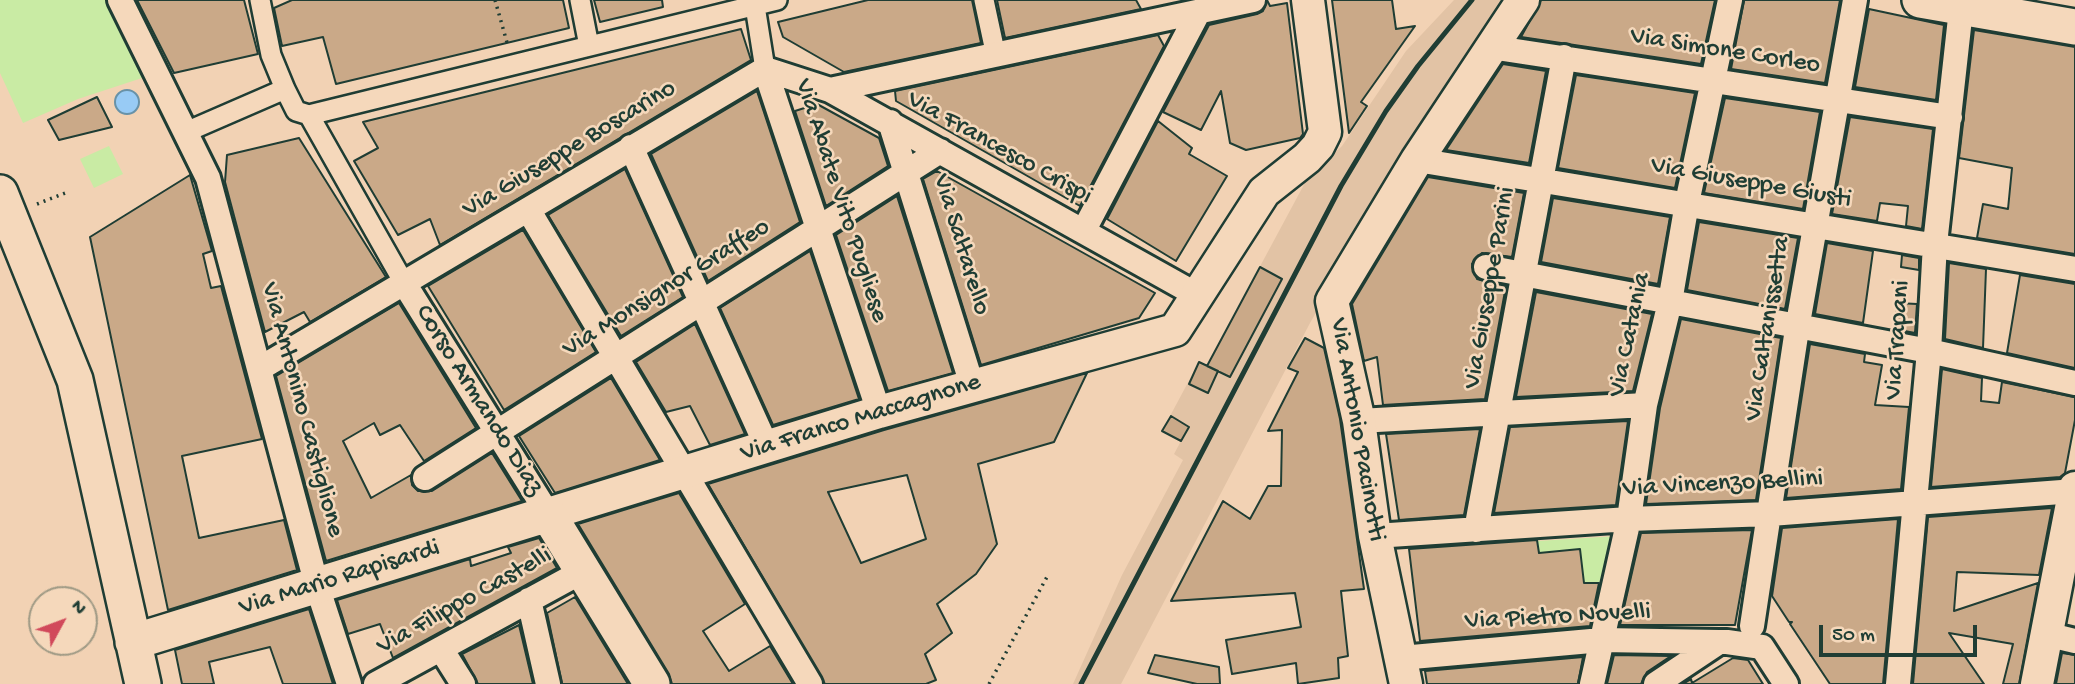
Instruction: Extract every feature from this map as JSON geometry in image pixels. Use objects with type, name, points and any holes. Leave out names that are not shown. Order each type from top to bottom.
[{"type":"main road","points":[[1920,0],[1962,3],[2075,27]]},
{"type":"main road","points":[[0,193],[75,380],[143,684]]},
{"type":"main road","name":"Via Mario Rapisardi","points":[[133,642],[548,514]]},
{"type":"main road","name":"Corso Armando Diaz","points":[[548,514],[652,684]]},
{"type":"street","name":"Via Antonino Castiglione","points":[[120,0],[208,178],[317,586],[349,684]]},
{"type":"street","name":"Corso Armando Diaz","points":[[260,0],[271,55],[296,111],[309,115],[404,283],[548,514]]},
{"type":"street","points":[[580,0],[589,47]]},
{"type":"street","points":[[309,115],[777,0]]},
{"type":"street","points":[[984,0],[996,56]]},
{"type":"street","points":[[830,90],[1253,0]]},
{"type":"street","points":[[1197,295],[1264,192],[1307,158],[1318,146],[1325,132],[1308,0]]},
{"type":"street","name":"Via Antonio Pacinotti","points":[[1403,671],[1375,536],[1359,421],[1332,301],[1417,160],[1523,0]]},
{"type":"street","name":"Via Catania","points":[[1592,684],[1629,519],[1645,405],[1670,302],[1687,203],[1715,81],[1730,0]]},
{"type":"street","name":"Via Caltanissetta","points":[[1757,636],[1770,514],[1797,328],[1840,101],[1856,0]]},
{"type":"street","name":"Via Trapani","points":[[1898,684],[1929,351],[1935,244],[1962,3]]},
{"type":"street","name":"Via Abate Vito Pugliese","points":[[755,6],[765,69],[879,412]]},
{"type":"street","points":[[1084,230],[1198,13]]},
{"type":"street","name":"Via Simone Corleo","points":[[1490,47],[1950,117]]},
{"type":"street","name":"Via Giuseppe Parini","points":[[1476,530],[1564,57]]},
{"type":"street","name":"Via Francesco Crispi","points":[[765,69],[830,90],[1197,295]]},
{"type":"street","name":"Via Giuseppe Boscarino","points":[[258,369],[765,69]]},
{"type":"street","points":[[187,135],[285,89]]},
{"type":"street","name":"Via Saltarello","points":[[890,122],[972,385]]},
{"type":"street","points":[[631,147],[767,447]]},
{"type":"street","name":"Via Monsignor Graffeo","points":[[425,478],[940,150]]},
{"type":"street","name":"Via Giuseppe Giusti","points":[[1417,160],[1935,244],[2075,270]]},
{"type":"street","points":[[529,211],[810,684]]},
{"type":"street","points":[[1486,267],[1929,351],[2075,383]]},
{"type":"street","name":"Via Franco Maccagnone","points":[[548,514],[879,412],[1175,330],[1197,295]]},
{"type":"street","points":[[1359,421],[1499,411],[1645,405]]},
{"type":"street","points":[[2038,684],[2060,638],[2075,489]]},
{"type":"street","name":"Via Vincenzo Bellini","points":[[1375,536],[1629,519],[1770,514],[2075,489]]},
{"type":"street","name":"Via Filippo Castelli","points":[[376,684],[583,572]]},
{"type":"street","points":[[529,600],[548,684]]},
{"type":"street","points":[[1656,684],[1723,642],[1757,636],[1786,684]]},
{"type":"street","name":"Via Pietro Novelli","points":[[1403,671],[1602,640],[1723,642]]},
{"type":"street","points":[[441,649],[463,684]]},
{"type":"path","points":[[495,0],[512,65]]},
{"type":"path","points":[[37,204],[68,192]]},
{"type":"path","points":[[989,684],[1048,575]]},
{"type":"shaded area","points":[[1454,0],[1507,0],[1373,214],[1310,323],[1121,684],[1073,684],[1122,575],[1183,460],[1174,454],[1181,441],[1162,431],[1199,362],[1207,365],[1307,179],[1342,146],[1406,51]]},
{"type":"green space","points":[[0,0],[109,0],[142,78],[78,99],[23,123],[0,73]]},
{"type":"green space","points":[[109,146],[123,174],[94,188],[80,159]]},
{"type":"green space","points":[[1618,536],[1606,583],[1584,583],[1580,550],[1539,553],[1537,541]]},
{"type":"water","points":[[127,90],[136,93],[139,102],[136,111],[127,114],[118,111],[115,102],[118,93]]},
{"type":"building","points":[[137,0],[244,0],[258,54],[174,73]]},
{"type":"building","points":[[292,0],[563,0],[569,28],[336,84],[323,37],[282,46],[274,8]]},
{"type":"building","points":[[594,0],[662,0],[663,7],[600,22]]},
{"type":"building","points":[[868,0],[972,0],[981,43],[844,72],[783,37],[778,22]]},
{"type":"building","points":[[997,0],[1136,0],[1141,9],[1005,38]]},
{"type":"building","points":[[1267,0],[1270,6],[1287,3],[1303,134],[1300,138],[1246,150],[1230,143],[1221,91],[1201,130],[1163,112],[1209,25],[1257,14],[1263,11]]},
{"type":"building","points":[[1332,0],[1392,0],[1396,29],[1415,26],[1361,102],[1367,106],[1349,133]]},
{"type":"building","points":[[1541,0],[1715,0],[1701,64],[1521,37]]},
{"type":"building","points":[[1744,0],[1840,0],[1825,83],[1731,69]]},
{"type":"building","points":[[1869,9],[1944,25],[1936,100],[1855,87]]},
{"type":"building","points":[[741,29],[751,60],[440,245],[430,219],[398,235],[354,161],[378,148],[363,122]]},
{"type":"building","points":[[1974,30],[2075,47],[2075,254],[1977,238],[1983,204],[2008,209],[2012,168],[1959,158]]},
{"type":"building","points":[[1158,35],[1164,46],[1080,206],[896,101],[895,91]]},
{"type":"building","points":[[1503,64],[1546,71],[1529,163],[1446,150]]},
{"type":"building","points":[[1576,75],[1695,93],[1675,188],[1558,168]]},
{"type":"building","points":[[757,91],[800,222],[708,281],[651,154]]},
{"type":"building","points":[[97,97],[112,127],[59,140],[48,120]]},
{"type":"building","points":[[1725,98],[1820,112],[1803,209],[1704,193]]},
{"type":"building","points":[[817,104],[879,138],[888,166],[826,206],[795,111]]},
{"type":"building","points":[[1850,117],[1933,129],[1922,229],[1906,226],[1908,206],[1880,203],[1877,221],[1832,214]]},
{"type":"building","points":[[1158,121],[1192,148],[1189,154],[1227,176],[1176,261],[1107,219]]},
{"type":"building","points":[[299,138],[386,277],[310,322],[304,312],[265,332],[225,182],[227,155]]},
{"type":"building","points":[[625,169],[683,297],[621,336],[548,215]]},
{"type":"building","points":[[937,171],[1155,293],[1139,318],[981,365],[923,179]]},
{"type":"building","points":[[190,175],[212,251],[203,254],[211,288],[221,286],[262,439],[182,456],[199,538],[284,520],[297,570],[168,610],[90,237]]},
{"type":"building","points":[[1428,177],[1524,193],[1512,257],[1482,253],[1472,264],[1477,279],[1506,286],[1485,399],[1383,405],[1377,357],[1364,361],[1352,304]]},
{"type":"building","points":[[897,196],[953,373],[888,391],[836,235]]},
{"type":"building","points":[[1553,198],[1670,217],[1658,284],[1541,262]]},
{"type":"building","points":[[1699,222],[1798,238],[1785,309],[1687,290]]},
{"type":"building","points":[[523,230],[596,352],[504,410],[428,286]]},
{"type":"building","points":[[1827,243],[1873,251],[1863,323],[1815,314]]},
{"type":"building","points":[[810,251],[859,399],[773,425],[720,308]]},
{"type":"building","points":[[1902,255],[1919,258],[1919,270],[1901,267]]},
{"type":"building","points":[[1949,263],[1986,269],[1983,348],[1945,339]]},
{"type":"building","points":[[1260,267],[1282,279],[1230,377],[1207,366]]},
{"type":"building","points":[[2020,275],[2075,284],[2075,368],[2007,353]]},
{"type":"building","points":[[1536,292],[1652,314],[1633,391],[1516,397]]},
{"type":"building","points":[[399,303],[476,428],[424,461],[400,425],[380,435],[374,423],[343,441],[371,498],[411,475],[412,485],[418,491],[432,491],[492,453],[522,501],[326,561],[276,376]]},
{"type":"building","points":[[1897,303],[1917,304],[1915,333],[1894,329]]},
{"type":"building","points":[[1681,319],[1781,338],[1756,500],[1646,504],[1660,408]]},
{"type":"building","points":[[695,324],[745,434],[710,445],[690,406],[666,412],[636,362]]},
{"type":"building","points":[[1305,338],[1324,348],[1340,419],[1364,589],[1341,591],[1348,656],[1338,658],[1339,678],[1298,684],[1296,663],[1232,674],[1226,640],[1301,627],[1295,593],[1171,601],[1223,501],[1250,519],[1268,486],[1281,486],[1282,430],[1268,431],[1298,372],[1288,368]]},
{"type":"building","points":[[1810,344],[1865,354],[1864,362],[1882,365],[1875,405],[1909,407],[1901,489],[1786,498]]},
{"type":"building","points":[[1199,362],[1218,371],[1208,393],[1189,384]]},
{"type":"building","points":[[1942,369],[1982,378],[1981,401],[1999,403],[2002,382],[2075,397],[2075,420],[2065,473],[2060,477],[1931,487]]},
{"type":"building","points":[[1087,373],[1054,442],[978,464],[997,544],[976,574],[937,604],[952,633],[925,654],[936,680],[926,684],[825,684],[708,484],[884,430]],"holes":[[[907,475],[926,539],[861,563],[828,492]]]},
{"type":"building","points":[[611,378],[660,460],[555,493],[519,436]]},
{"type":"building","points":[[1171,416],[1189,427],[1181,441],[1162,431]]},
{"type":"building","points":[[1628,421],[1616,505],[1494,513],[1510,427]]},
{"type":"building","points":[[1480,429],[1464,515],[1399,520],[1386,434]]},
{"type":"building","points":[[679,493],[745,604],[703,631],[729,671],[770,646],[793,684],[672,684],[669,674],[578,524]]},
{"type":"building","points":[[2052,508],[2039,575],[1957,572],[1954,611],[2038,583],[2019,684],[2003,684],[2013,644],[1949,633],[1984,684],[1913,684],[1928,517]]},
{"type":"building","points":[[1898,519],[1883,684],[1830,684],[1790,624],[1792,622],[1789,622],[1772,596],[1782,528]]},
{"type":"building","points":[[1752,530],[1735,625],[1620,625],[1641,533]]},
{"type":"building","points":[[539,538],[557,568],[393,658],[380,624],[348,634],[337,600],[470,559],[471,566],[511,553],[508,547]]},
{"type":"building","points":[[1537,540],[1539,553],[1580,549],[1584,583],[1599,583],[1590,626],[1420,641],[1409,549]]},
{"type":"building","points":[[575,597],[628,684],[562,684],[547,613]]},
{"type":"building","points":[[309,609],[333,684],[283,684],[270,647],[209,662],[214,684],[182,684],[175,650]]},
{"type":"building","points":[[519,625],[533,684],[478,684],[462,654]]},
{"type":"building","points":[[2062,653],[2075,655],[2075,684],[2056,684]]},
{"type":"building","points":[[1155,655],[1219,667],[1220,684],[1197,684],[1148,673]]},
{"type":"building","points":[[1614,655],[1671,656],[1647,672],[1641,684],[1607,684]]},
{"type":"building","points":[[1583,657],[1578,684],[1427,684],[1425,671]]},
{"type":"building","points":[[1733,658],[1748,660],[1763,684],[1683,684],[1691,679],[1692,683]]},
{"type":"railway","points":[[1081,684],[1341,186],[1386,111],[1418,66],[1472,0]]}]
